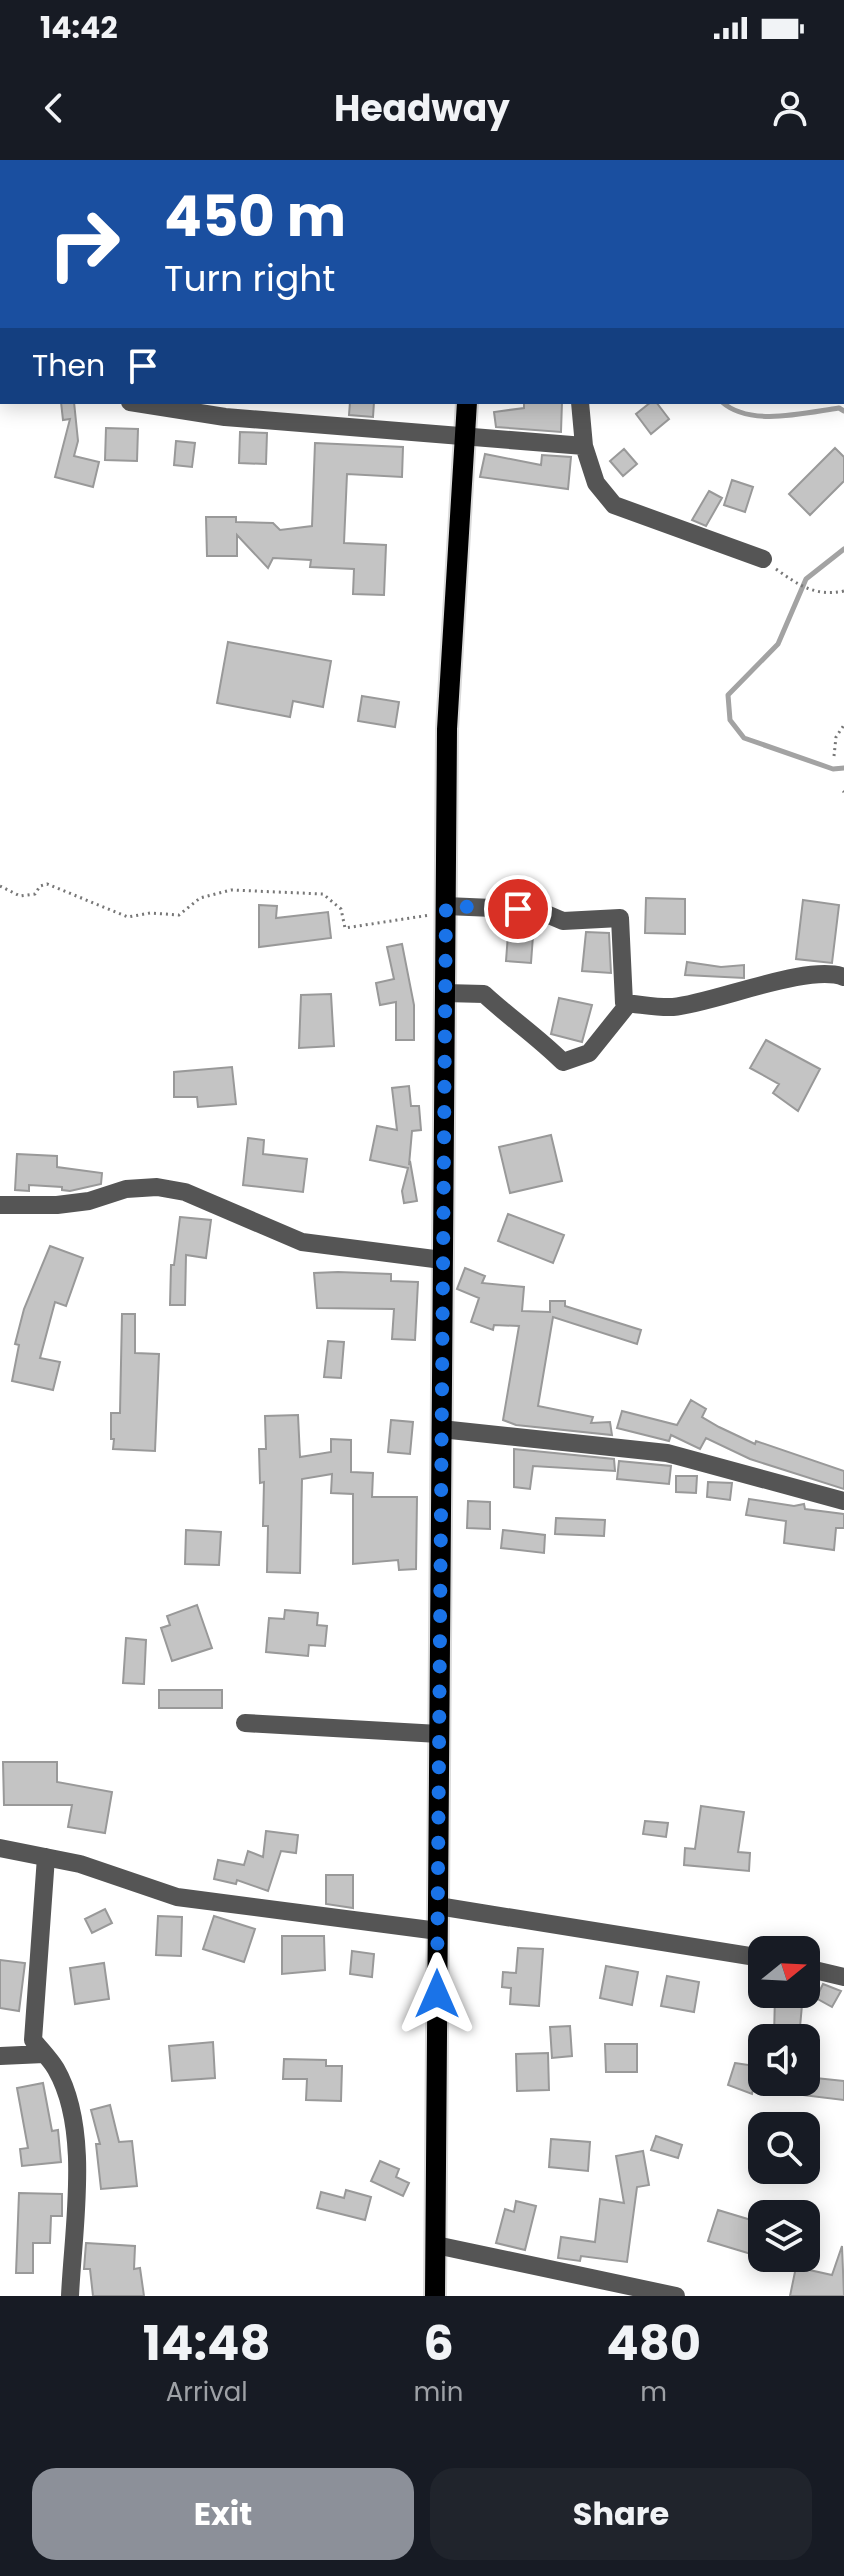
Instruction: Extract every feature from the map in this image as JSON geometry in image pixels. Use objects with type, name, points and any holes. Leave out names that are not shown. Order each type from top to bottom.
[{"type":"main road","points":[[435,2296],[447,729],[467,404]]},
{"type":"street","points":[[143,404],[225,417],[584,446]]},
{"type":"street","points":[[580,404],[584,446],[596,483],[614,505],[763,559]]},
{"type":"street","points":[[446,909],[537,910],[563,921],[620,918],[624,1003],[673,1007],[807,977],[834,973],[844,977]]},
{"type":"street","points":[[445,993],[484,994],[512,1020],[537,1035],[563,1062],[589,1053],[629,1003]]},
{"type":"street","points":[[0,1205],[68,1204],[126,1189],[157,1187],[185,1192],[302,1242],[442,1260]]},
{"type":"street","points":[[441,1429],[667,1453],[844,1501]]},
{"type":"street","points":[[245,1723],[439,1734]]},
{"type":"street","points":[[0,1848],[80,1864],[177,1897],[438,1931]]},
{"type":"street","points":[[46,1857],[33,2040],[56,2069],[69,2099],[77,2137],[70,2296]]},
{"type":"street","points":[[438,1906],[748,1956]]},
{"type":"street","points":[[820,1971],[844,1977]]},
{"type":"street","points":[[0,2056],[44,2054]]},
{"type":"street","points":[[436,2245],[676,2296]]},
{"type":"path","points":[[763,559],[802,589],[830,594],[844,591]]},
{"type":"path","points":[[834,756],[836,737],[844,725]]},
{"type":"path","points":[[0,886],[20,896],[35,894],[40,886],[47,884],[128,917],[150,913],[179,915],[200,898],[250,888],[323,894],[341,909],[345,928],[446,909]]},
{"type":"building","points":[[61,404],[74,404],[78,441],[74,456],[99,462],[93,487],[55,477],[70,419],[63,420]]},
{"type":"building","points":[[350,404],[374,404],[373,417],[349,415]]},
{"type":"building","points":[[524,404],[562,404],[561,432],[496,427],[494,412],[524,408]]},
{"type":"building","points":[[648,404],[658,404],[669,419],[651,434],[636,414]]},
{"type":"building","points":[[106,428],[138,429],[137,461],[105,460]]},
{"type":"building","points":[[240,432],[267,433],[266,464],[239,463]]},
{"type":"building","points":[[176,441],[195,443],[192,467],[174,465]]},
{"type":"building","points":[[315,443],[403,447],[402,477],[347,474],[344,543],[386,545],[384,595],[353,594],[354,569],[310,567],[311,560],[273,558],[268,568],[237,535],[237,556],[207,556],[206,517],[236,517],[236,522],[273,523],[280,530],[312,526]]},
{"type":"building","points":[[835,448],[844,457],[844,481],[810,515],[789,494]]},
{"type":"building","points":[[624,449],[637,464],[623,476],[610,461]]},
{"type":"building","points":[[485,454],[541,465],[542,455],[571,457],[568,489],[480,477]]},
{"type":"building","points":[[732,480],[753,487],[745,512],[724,505]]},
{"type":"building","points":[[709,491],[722,498],[706,526],[692,520]]},
{"type":"building","points":[[228,642],[331,661],[323,707],[293,701],[290,717],[217,703]]},
{"type":"building","points":[[362,696],[399,702],[395,727],[358,721]]},
{"type":"building","points":[[646,898],[685,899],[685,934],[645,933]]},
{"type":"building","points":[[803,900],[839,905],[832,963],[796,959]]},
{"type":"building","points":[[259,905],[277,906],[276,918],[328,912],[331,938],[259,947]]},
{"type":"building","points":[[509,921],[534,922],[531,963],[506,961]]},
{"type":"building","points":[[586,932],[609,933],[611,973],[582,971]]},
{"type":"building","points":[[402,944],[414,1005],[414,1040],[396,1040],[396,1002],[380,1005],[376,983],[394,979],[387,947]]},
{"type":"building","points":[[687,962],[721,967],[744,965],[744,978],[685,975]]},
{"type":"building","points":[[331,994],[334,1046],[299,1048],[301,995]]},
{"type":"building","points":[[559,998],[592,1005],[582,1042],[551,1034]]},
{"type":"building","points":[[766,1040],[820,1069],[798,1111],[773,1093],[779,1084],[750,1068]]},
{"type":"building","points":[[232,1067],[236,1104],[198,1107],[197,1097],[174,1097],[174,1072]]},
{"type":"building","points":[[409,1086],[411,1106],[419,1106],[421,1130],[412,1131],[409,1165],[410,1161],[417,1201],[404,1203],[402,1191],[408,1168],[370,1160],[377,1126],[397,1130],[392,1088]]},
{"type":"building","points":[[551,1135],[562,1181],[510,1193],[499,1147]]},
{"type":"building","points":[[248,1138],[264,1140],[263,1154],[307,1159],[303,1192],[243,1185]]},
{"type":"building","points":[[17,1154],[57,1156],[57,1167],[102,1173],[101,1184],[70,1191],[62,1190],[62,1187],[29,1185],[29,1191],[15,1190]]},
{"type":"building","points":[[508,1214],[564,1235],[553,1263],[498,1241]]},
{"type":"building","points":[[180,1217],[211,1220],[206,1258],[186,1255],[185,1305],[170,1305],[171,1265],[174,1265]]},
{"type":"building","points":[[50,1246],[83,1258],[66,1306],[55,1302],[40,1358],[60,1362],[53,1390],[12,1381],[19,1345],[15,1344],[24,1309]]},
{"type":"building","points":[[465,1268],[485,1276],[482,1283],[524,1287],[522,1311],[550,1312],[550,1301],[565,1301],[565,1306],[641,1330],[637,1344],[553,1317],[538,1406],[593,1417],[591,1423],[610,1422],[612,1435],[516,1425],[503,1420],[519,1326],[494,1325],[493,1330],[471,1322],[479,1298],[457,1289]]},
{"type":"building","points":[[314,1273],[391,1274],[391,1281],[418,1282],[415,1340],[392,1339],[394,1309],[317,1308]]},
{"type":"building","points":[[122,1314],[135,1314],[135,1353],[159,1354],[155,1451],[113,1449],[111,1413],[120,1413]]},
{"type":"building","points":[[328,1341],[344,1342],[341,1378],[324,1377]]},
{"type":"building","points":[[691,1400],[706,1409],[702,1417],[755,1444],[756,1441],[844,1471],[844,1489],[750,1459],[706,1438],[700,1449],[671,1435],[669,1441],[617,1428],[622,1411],[677,1425]]},
{"type":"building","points":[[298,1415],[300,1457],[331,1452],[331,1439],[351,1440],[351,1472],[373,1473],[372,1497],[417,1497],[416,1569],[399,1570],[398,1560],[353,1564],[353,1494],[331,1493],[332,1474],[302,1479],[300,1573],[267,1572],[268,1526],[263,1526],[264,1482],[260,1483],[259,1449],[266,1449],[265,1416]]},
{"type":"building","points":[[391,1420],[413,1422],[410,1454],[388,1452]]},
{"type":"building","points":[[514,1449],[614,1459],[615,1471],[533,1466],[530,1489],[514,1487]]},
{"type":"building","points":[[619,1461],[671,1466],[669,1484],[617,1479]]},
{"type":"building","points":[[676,1476],[697,1476],[696,1493],[676,1492]]},
{"type":"building","points":[[708,1482],[732,1483],[730,1500],[707,1497]]},
{"type":"building","points":[[749,1499],[794,1506],[804,1504],[805,1509],[844,1514],[844,1528],[836,1528],[834,1550],[784,1543],[786,1521],[746,1515]]},
{"type":"building","points":[[468,1501],[490,1502],[490,1529],[467,1528]]},
{"type":"building","points":[[556,1518],[605,1520],[604,1536],[555,1534]]},
{"type":"building","points":[[186,1530],[221,1532],[219,1565],[185,1564]]},
{"type":"building","points":[[503,1530],[545,1535],[544,1553],[501,1548]]},
{"type":"building","points":[[197,1605],[212,1648],[172,1661],[161,1628],[170,1625],[167,1616]]},
{"type":"building","points":[[285,1610],[318,1613],[317,1625],[327,1626],[325,1646],[309,1645],[308,1656],[266,1652],[269,1618],[284,1619]]},
{"type":"building","points":[[126,1638],[146,1640],[144,1684],[123,1683]]},
{"type":"building","points":[[159,1690],[222,1690],[222,1708],[159,1708]]},
{"type":"building","points":[[3,1762],[57,1762],[57,1782],[112,1792],[105,1833],[68,1827],[72,1805],[4,1805]]},
{"type":"building","points":[[701,1806],[744,1812],[738,1852],[750,1853],[749,1871],[684,1865],[685,1848],[695,1849]]},
{"type":"building","points":[[645,1821],[668,1823],[666,1837],[643,1834]]},
{"type":"building","points":[[266,1831],[298,1835],[296,1853],[281,1851],[268,1891],[237,1880],[236,1884],[214,1879],[218,1860],[244,1865],[248,1851],[263,1857]]},
{"type":"building","points":[[326,1875],[353,1875],[353,1908],[326,1904]]},
{"type":"building","points":[[105,1909],[112,1923],[92,1933],[85,1919]]},
{"type":"building","points":[[158,1916],[182,1917],[181,1956],[156,1955]]},
{"type":"building","points":[[214,1916],[255,1929],[244,1962],[203,1949]]},
{"type":"building","points":[[282,1936],[324,1936],[325,1970],[282,1974]]},
{"type":"building","points":[[518,1948],[543,1949],[539,2006],[510,2004],[511,1988],[502,1987],[503,1972],[516,1973]]},
{"type":"building","points":[[352,1951],[374,1954],[372,1977],[350,1974]]},
{"type":"building","points":[[0,1960],[25,1963],[19,2011],[0,2008]]},
{"type":"building","points":[[104,1963],[109,1999],[75,2004],[70,1968]]},
{"type":"building","points":[[606,1966],[638,1972],[632,2005],[600,1998]]},
{"type":"building","points":[[667,1976],[699,1982],[694,2012],[661,2006]]},
{"type":"building","points":[[823,1984],[841,1991],[832,2007],[820,2000]]},
{"type":"building","points":[[775,2008],[802,2008],[800,2024],[774,2024]]},
{"type":"building","points":[[570,2026],[572,2056],[552,2058],[550,2027]]},
{"type":"building","points":[[213,2042],[215,2078],[172,2081],[169,2046]]},
{"type":"building","points":[[605,2044],[637,2044],[637,2072],[606,2072]]},
{"type":"building","points":[[548,2053],[549,2090],[517,2091],[516,2054]]},
{"type":"building","points":[[284,2059],[326,2060],[326,2066],[342,2066],[341,2101],[306,2100],[307,2079],[283,2079]]},
{"type":"building","points":[[735,2063],[748,2065],[748,2092],[728,2085]]},
{"type":"building","points":[[820,2078],[844,2081],[844,2100],[810,2096],[820,2096]]},
{"type":"building","points":[[43,2083],[52,2131],[58,2130],[61,2162],[22,2166],[20,2149],[28,2148],[17,2088]]},
{"type":"building","points":[[110,2105],[119,2142],[132,2141],[137,2186],[101,2189],[96,2144],[100,2144],[91,2110]]},
{"type":"building","points":[[656,2136],[682,2145],[678,2158],[651,2150]]},
{"type":"building","points":[[551,2139],[590,2142],[588,2171],[549,2167]]},
{"type":"building","points":[[643,2151],[649,2185],[637,2187],[627,2262],[581,2256],[580,2261],[558,2258],[561,2237],[595,2242],[600,2199],[624,2203],[616,2156]]},
{"type":"building","points":[[380,2161],[399,2169],[396,2177],[409,2183],[403,2196],[371,2181]]},
{"type":"building","points":[[346,2190],[371,2197],[365,2220],[317,2208],[321,2192],[344,2198]]},
{"type":"building","points":[[19,2193],[62,2194],[62,2216],[51,2216],[50,2243],[33,2243],[33,2273],[16,2273]]},
{"type":"building","points":[[516,2201],[536,2206],[525,2250],[496,2243],[505,2209],[514,2212]]},
{"type":"building","points":[[718,2210],[748,2219],[748,2253],[708,2241]]},
{"type":"building","points":[[86,2243],[135,2246],[134,2269],[140,2268],[144,2296],[93,2296],[90,2269],[84,2269]]},
{"type":"building","points":[[842,2246],[844,2296],[790,2296],[795,2272],[832,2275]]},
{"type":"waterway","points":[[725,404],[734,410],[762,416],[839,408],[844,411]]},
{"type":"waterway","points":[[844,549],[806,579],[778,644],[728,695],[730,720],[744,738],[833,769],[844,768]]},
{"type":"route","points":[[437,1994],[446,906],[518,909]]}]
